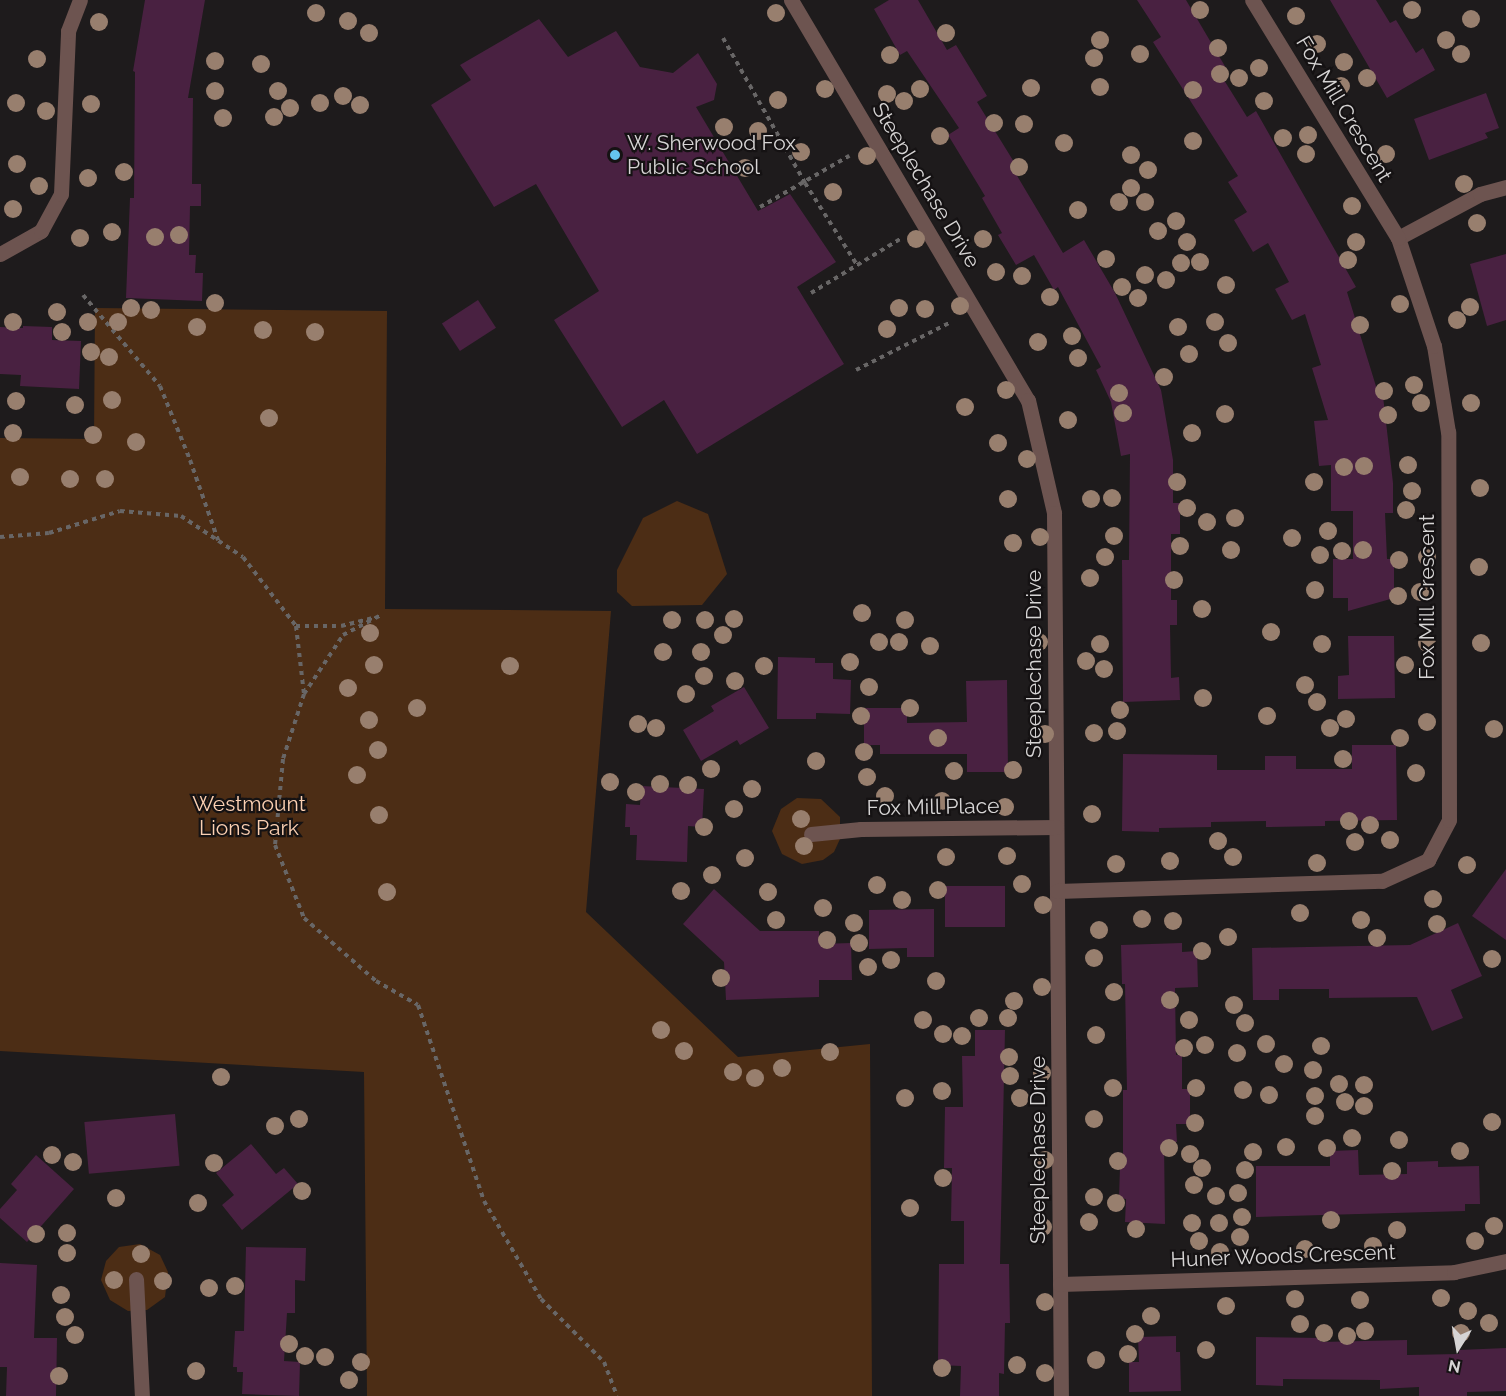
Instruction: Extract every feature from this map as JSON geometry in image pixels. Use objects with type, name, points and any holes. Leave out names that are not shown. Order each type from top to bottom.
[{"type":"street","points":[[0,254],[41,231],[61,194],[68,31],[80,0]]},
{"type":"street","name":"Steeplechase Drive","points":[[791,0],[1029,400],[1054,513],[1061,1396]]},
{"type":"street","name":"Fox Mill Crescent","points":[[1057,891],[1382,881],[1428,861],[1449,820],[1448,432],[1434,346],[1398,238],[1252,0]]},
{"type":"street","points":[[1398,238],[1480,194],[1506,187]]},
{"type":"street","name":"Fox Mill Place","points":[[811,834],[861,829],[1056,827]]},
{"type":"street","name":"Huner Woods Crescent","points":[[1060,1284],[1454,1272],[1506,1261]]},
{"type":"street","points":[[136,1279],[142,1396]]},
{"type":"path","points":[[723,38],[805,183],[857,265]]},
{"type":"path","points":[[760,207],[849,156]]},
{"type":"path","points":[[811,293],[900,239]]},
{"type":"path","points":[[83,295],[160,386],[190,460],[218,540]]},
{"type":"path","points":[[856,370],[951,322]]},
{"type":"path","points":[[0,537],[49,533],[120,512],[181,516],[243,557],[296,626],[304,694]]},
{"type":"path","points":[[296,626],[341,626],[381,615],[343,635],[304,694],[283,759],[275,844],[304,918],[376,981],[418,1005],[484,1200],[541,1299],[604,1362],[617,1396]]},
{"type":"green space","name":"Westmount Lions Park","points":[[95,308],[387,311],[385,609],[611,611],[586,912],[738,1057],[870,1044],[872,1396],[367,1396],[364,1072],[0,1051],[0,438],[94,439]]},
{"type":"green space","points":[[677,501],[708,514],[727,574],[702,605],[632,606],[617,592],[617,570],[643,518]]},
{"type":"green space","points":[[797,798],[821,799],[840,817],[840,839],[834,852],[823,860],[802,864],[782,854],[772,831],[781,809]]},
{"type":"green space","points":[[140,1244],[160,1255],[168,1272],[165,1297],[147,1310],[128,1311],[110,1300],[101,1280],[106,1261],[119,1247]]},
{"type":"building","points":[[145,0],[205,0],[188,98],[193,98],[192,184],[201,184],[201,206],[190,206],[189,255],[196,255],[195,273],[203,273],[202,301],[126,298],[130,198],[134,198],[135,72],[133,71]]},
{"type":"building","points":[[889,0],[918,0],[947,50],[956,45],[987,96],[977,102],[1014,162],[1010,164],[1063,253],[1084,240],[1115,293],[1161,390],[1173,460],[1173,503],[1180,503],[1180,534],[1171,534],[1171,600],[1177,600],[1177,625],[1170,625],[1171,678],[1179,677],[1180,700],[1123,702],[1122,560],[1129,560],[1130,454],[1121,456],[1111,402],[1096,370],[1101,367],[1058,287],[1054,290],[1034,255],[1016,265],[998,235],[1002,233],[982,198],[985,196],[948,135],[959,128],[907,51],[900,55],[874,9]]},
{"type":"building","points":[[1137,0],[1186,0],[1226,68],[1219,72],[1247,117],[1256,111],[1356,287],[1347,292],[1379,396],[1383,396],[1393,483],[1393,513],[1385,513],[1387,559],[1394,559],[1394,598],[1348,611],[1348,598],[1333,598],[1333,559],[1353,559],[1353,511],[1331,511],[1331,465],[1319,466],[1314,421],[1328,420],[1312,368],[1321,365],[1305,314],[1292,320],[1275,289],[1289,282],[1268,243],[1253,252],[1234,220],[1247,212],[1228,182],[1238,176],[1153,42],[1161,37]]},
{"type":"building","points":[[1330,0],[1376,0],[1390,23],[1396,20],[1416,53],[1423,48],[1435,70],[1387,98]]},
{"type":"building","points":[[539,19],[568,57],[616,31],[640,67],[673,73],[698,53],[717,84],[714,100],[696,107],[758,211],[790,194],[836,262],[797,287],[844,364],[697,454],[664,400],[622,427],[554,320],[599,291],[536,184],[494,207],[431,105],[471,80],[460,65]]},
{"type":"building","points":[[1486,93],[1499,128],[1485,133],[1488,138],[1429,160],[1414,119]]},
{"type":"building","points":[[1506,254],[1506,320],[1487,326],[1470,264]]},
{"type":"building","points":[[478,300],[496,328],[460,351],[442,323]]},
{"type":"building","points":[[23,326],[52,327],[52,340],[81,341],[79,389],[20,386],[21,375],[0,374],[0,327],[23,328]]},
{"type":"building","points":[[1348,636],[1394,636],[1395,698],[1338,699],[1338,676],[1349,675]]},
{"type":"building","points":[[778,657],[815,658],[815,663],[833,663],[833,679],[851,680],[850,714],[816,713],[816,719],[777,719]]},
{"type":"building","points":[[1007,680],[1008,772],[967,772],[967,754],[880,754],[880,745],[864,745],[864,708],[907,708],[907,723],[967,722],[966,681]]},
{"type":"building","points":[[744,687],[769,728],[740,745],[737,740],[701,761],[683,730],[714,711],[711,706]]},
{"type":"building","points":[[1352,745],[1396,745],[1397,820],[1325,821],[1325,826],[1266,827],[1266,821],[1211,822],[1211,827],[1159,828],[1159,832],[1122,831],[1123,754],[1217,755],[1217,770],[1265,770],[1265,756],[1296,756],[1296,769],[1352,769]]},
{"type":"building","points":[[641,786],[704,789],[702,827],[688,826],[687,862],[636,860],[637,835],[630,835],[630,827],[625,827],[626,804],[640,805]]},
{"type":"building","points":[[1506,869],[1506,940],[1472,916]]},
{"type":"building","points":[[945,886],[1005,886],[1005,927],[945,927]]},
{"type":"building","points":[[714,889],[760,931],[819,931],[819,944],[851,943],[852,980],[819,980],[819,997],[726,1000],[724,962],[683,924]]},
{"type":"building","points":[[934,909],[934,957],[907,957],[907,948],[869,949],[869,910]]},
{"type":"building","points":[[1458,923],[1482,976],[1451,990],[1463,1018],[1432,1031],[1417,997],[1329,998],[1329,989],[1279,989],[1279,1000],[1253,1000],[1252,948],[1410,945]]},
{"type":"building","points":[[1182,943],[1182,952],[1197,951],[1198,987],[1175,988],[1176,1055],[1182,1055],[1182,1089],[1190,1089],[1190,1124],[1176,1124],[1177,1142],[1164,1142],[1165,1224],[1125,1222],[1126,1199],[1119,1198],[1120,1167],[1123,1167],[1123,1090],[1127,1090],[1125,984],[1122,984],[1121,945]]},
{"type":"building","points":[[975,1030],[1005,1030],[1000,1264],[1009,1264],[1010,1323],[1005,1323],[1004,1374],[999,1373],[999,1396],[960,1396],[961,1366],[938,1365],[939,1264],[964,1264],[964,1221],[951,1221],[952,1168],[944,1168],[945,1107],[963,1107],[962,1056],[975,1056]]},
{"type":"building","points":[[175,1114],[180,1166],[89,1174],[84,1122]]},
{"type":"building","points":[[251,1144],[276,1174],[284,1168],[298,1184],[242,1230],[222,1205],[234,1195],[216,1173]]},
{"type":"building","points":[[1358,1150],[1359,1175],[1407,1174],[1407,1162],[1438,1161],[1438,1167],[1479,1166],[1480,1204],[1465,1204],[1465,1211],[1256,1217],[1256,1166],[1330,1166],[1330,1151]]},
{"type":"building","points":[[36,1155],[74,1189],[27,1242],[0,1218],[0,1209],[17,1190],[11,1184]]},
{"type":"building","points":[[246,1247],[306,1248],[305,1281],[295,1280],[295,1313],[287,1313],[284,1361],[300,1362],[299,1396],[242,1394],[243,1372],[237,1372],[237,1367],[233,1367],[235,1331],[244,1331]]},
{"type":"building","points":[[0,1263],[37,1265],[34,1338],[57,1338],[56,1396],[6,1396],[7,1367],[0,1367]]},
{"type":"building","points":[[1176,1336],[1176,1352],[1180,1352],[1181,1391],[1129,1392],[1129,1362],[1139,1362],[1138,1337]]},
{"type":"building","points":[[1256,1337],[1321,1338],[1321,1342],[1407,1340],[1407,1355],[1459,1354],[1459,1350],[1506,1348],[1506,1391],[1467,1392],[1467,1396],[1419,1396],[1419,1387],[1380,1389],[1380,1380],[1283,1379],[1283,1386],[1256,1385]]},
{"type":"place","name":"W. Sherwood Fox Public School","points":[[615,155]]}]
